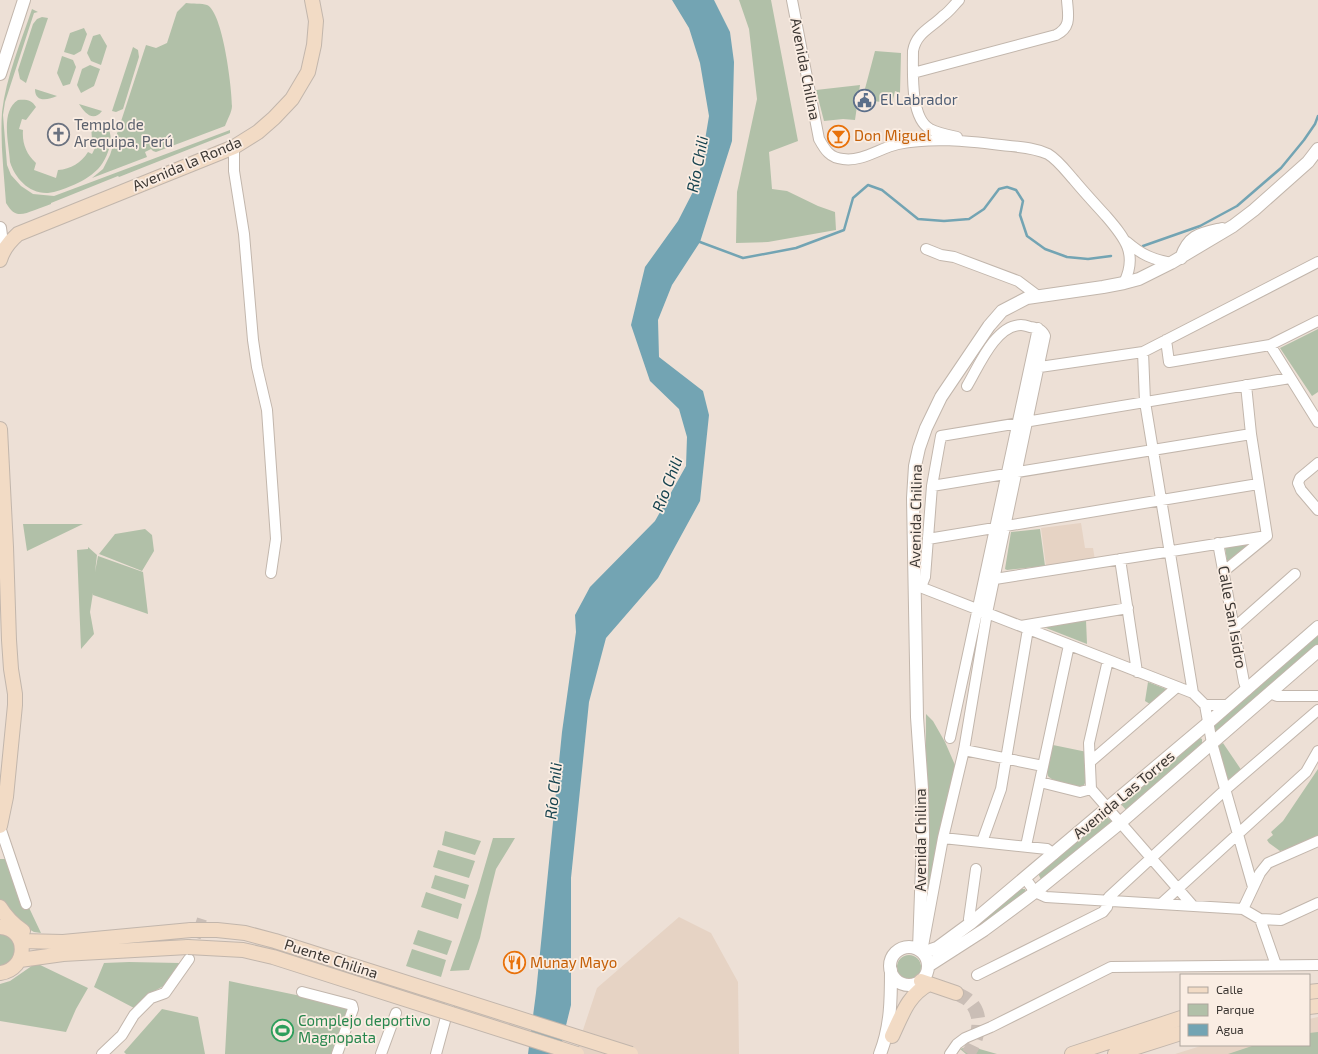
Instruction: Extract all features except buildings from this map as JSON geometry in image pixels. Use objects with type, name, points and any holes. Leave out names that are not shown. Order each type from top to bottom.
[{"type":"main road","name":"Avenida la Ronda","points":[[2,256],[9,242],[18,234],[234,147],[258,132],[292,99],[308,72],[314,45],[316,21],[312,0]]},
{"type":"main road","points":[[0,429],[9,640],[11,670],[16,704],[6,797],[0,826]]},
{"type":"main road","points":[[0,907],[6,916],[16,926],[29,935],[44,942]]},
{"type":"main road","points":[[1,926],[15,933],[20,941],[22,953],[20,960],[14,968],[2,974]]},
{"type":"main road","name":"Puente Chilina","points":[[20,941],[44,942],[191,930],[217,930],[245,933],[276,941],[631,1054]]},
{"type":"main road","name":"Puente Chilina","points":[[20,960],[63,954],[188,953],[243,950],[273,957],[577,1054]]},
{"type":"main road","points":[[892,1036],[910,1000],[919,989],[921,983],[956,993]]},
{"type":"main road","points":[[1072,1054],[1180,1018]]},
{"type":"main road","points":[[1115,1054],[1180,1033]]},
{"type":"main road","points":[[1128,1054],[1164,1038]]},
{"type":"street","points":[[0,74],[24,0]]},
{"type":"street","name":"Avenida Chilina","points":[[792,0],[819,139],[826,151],[833,157],[844,160],[854,159],[874,154],[897,145],[921,140],[975,142],[1034,149],[1049,155],[1062,166],[1120,233],[1129,251],[1129,273],[1124,283],[1027,298],[1002,311],[989,326],[941,397],[926,428],[919,448],[915,466],[913,498],[918,586],[917,717],[922,789],[920,916],[921,951]]},
{"type":"street","points":[[959,0],[944,16],[917,39],[914,45],[913,73],[915,98],[920,119],[929,128],[940,133],[975,142]]},
{"type":"street","points":[[913,73],[1056,35],[1065,28],[1068,22],[1067,0]]},
{"type":"street","points":[[234,147],[234,171],[244,234],[252,340],[256,367],[266,410],[276,539],[271,573]]},
{"type":"street","points":[[1124,283],[1139,279],[1176,260],[1233,226],[1254,210],[1308,162],[1318,149]]},
{"type":"street","points":[[0,220],[10,230],[18,234]]},
{"type":"street","points":[[0,228],[2,256]]},
{"type":"street","name":"Avenida Chilina","points":[[1125,241],[1138,252],[1154,260],[1176,260]]},
{"type":"street","points":[[926,249],[941,255],[954,257],[1018,281],[1038,296]]},
{"type":"street","points":[[1034,367],[1143,352],[1318,262]]},
{"type":"street","points":[[1166,340],[1169,362],[1270,345],[1318,321]]},
{"type":"street","points":[[921,951],[942,838],[964,750],[982,611],[995,528],[1006,474],[1022,423],[1034,367],[1045,336],[1043,332],[1038,328],[1020,325],[1010,328],[1001,334],[989,347],[967,386]]},
{"type":"street","points":[[1270,345],[1318,422]]},
{"type":"street","points":[[1143,352],[1145,402],[1192,693]]},
{"type":"street","points":[[1253,887],[1212,743],[1205,706],[1192,693],[918,586],[925,577],[932,486],[941,436],[1290,378]]},
{"type":"street","points":[[1246,385],[1251,434],[1267,536]]},
{"type":"street","points":[[950,738],[982,611],[995,579],[1017,472],[1022,423]]},
{"type":"street","points":[[932,486],[1251,434]]},
{"type":"street","points":[[1318,463],[1300,478],[1298,483],[1301,490],[1318,510]]},
{"type":"street","points":[[928,539],[1258,484]]},
{"type":"street","points":[[995,579],[1267,536]]},
{"type":"street","points":[[1223,572],[1267,536]]},
{"type":"street","name":"Calle San Isidro","points":[[1218,544],[1244,682],[1247,690]]},
{"type":"street","points":[[1120,559],[1137,672]]},
{"type":"street","points":[[1234,628],[1296,574]]},
{"type":"street","points":[[1024,628],[1128,608]]},
{"type":"street","name":"Avenida Las Torres","points":[[921,951],[937,948],[971,923],[1247,690],[1318,627]]},
{"type":"street","points":[[982,842],[1001,789],[1024,628]]},
{"type":"street","points":[[1026,846],[1069,645]]},
{"type":"street","name":"Avenida Las Torres","points":[[928,966],[984,930],[1035,892],[1120,823],[1318,651]]},
{"type":"street","points":[[1108,660],[1089,742],[1091,789],[1192,906]]},
{"type":"street","points":[[1090,762],[1177,687]]},
{"type":"street","points":[[1270,693],[1277,696],[1318,696]]},
{"type":"street","points":[[1205,706],[1229,705]]},
{"type":"street","points":[[977,976],[1103,912],[1107,907],[1109,897],[1226,790],[1318,710]]},
{"type":"street","points":[[964,750],[1043,766]]},
{"type":"street","points":[[1161,904],[1306,772],[1318,751]]},
{"type":"street","points":[[1040,782],[1080,792],[1091,789]]},
{"type":"street","points":[[0,826],[5,854],[26,904]]},
{"type":"street","points":[[942,838],[1047,848],[1054,854]]},
{"type":"street","points":[[1243,909],[1260,873],[1268,863],[1318,841]]},
{"type":"street","points":[[971,923],[969,919],[976,869]]},
{"type":"street","points":[[1025,878],[1035,892],[1046,897],[1243,909],[1260,919],[1281,920],[1318,903]]},
{"type":"street","name":"Avenida Chilina","points":[[900,949],[910,936],[920,916]]},
{"type":"street","points":[[1260,919],[1276,965]]},
{"type":"street","points":[[880,1054],[886,1036],[891,1008],[890,970],[892,958],[900,949],[913,947],[921,951],[928,961],[925,977],[921,983],[909,985],[899,982],[895,979],[890,970]]},
{"type":"street","points":[[102,1054],[122,1035],[134,1015],[151,998],[165,993],[188,953]]},
{"type":"street","points":[[950,1054],[957,1044],[965,1038],[991,1027],[1112,967],[1318,965]]},
{"type":"street","points":[[302,992],[352,1005],[353,1009],[337,1054]]},
{"type":"street","points":[[436,1054],[450,1006]]},
{"type":"street","points":[[381,1054],[396,1013]]},
{"type":"street","points":[[884,1054],[892,1036]]},
{"type":"shaded area","points":[[1081,523],[1085,548],[1093,548],[1095,560],[1046,566],[1041,528]]},
{"type":"shaded area","points":[[679,917],[711,933],[738,982],[739,1054],[575,1054],[597,988]]},
{"type":"shaded area","points":[[1318,1017],[1318,1054],[1175,1054],[1201,1046],[1310,1046],[1310,1019]]},
{"type":"green space","points":[[739,0],[771,0],[798,141],[769,152],[772,189],[787,191],[818,206],[835,212],[836,230],[768,242],[736,243],[737,192],[757,99],[749,29]]},
{"type":"green space","points":[[186,3],[207,5],[213,11],[218,21],[226,52],[232,97],[232,108],[225,126],[156,152],[151,149],[145,152],[147,157],[92,178],[103,169],[110,155],[146,45],[156,48],[167,43],[177,12]]},
{"type":"green space","points":[[32,9],[38,12],[34,13],[5,102],[3,115],[7,165],[11,175],[21,186],[33,194],[54,196],[230,130],[230,133],[119,177],[118,176],[51,203],[47,206],[22,214],[15,213],[6,203],[2,146],[2,112],[10,73]]},
{"type":"green space","points":[[42,17],[48,18],[26,83],[20,79],[18,70],[33,24],[37,19]]},
{"type":"green space","points":[[84,28],[87,34],[81,51],[74,55],[64,52],[70,33]]},
{"type":"green space","points":[[100,34],[107,46],[101,65],[91,61],[87,53],[93,36]]},
{"type":"green space","points":[[133,47],[138,50],[139,57],[123,109],[116,112],[112,111]]},
{"type":"green space","points":[[875,51],[901,53],[900,93],[895,91],[892,103],[862,100]]},
{"type":"green space","points":[[62,56],[73,60],[76,67],[70,84],[63,86],[57,73]]},
{"type":"green space","points":[[90,65],[100,69],[94,86],[81,93],[77,85],[82,69]]},
{"type":"green space","points":[[860,85],[855,120],[843,119],[824,121],[816,90]]},
{"type":"green space","points":[[35,89],[57,96],[50,99],[43,99],[37,97]]},
{"type":"green space","points":[[18,100],[28,100],[36,107],[26,120],[22,119],[19,129],[23,130],[25,148],[36,163],[34,170],[56,178],[58,170],[75,165],[88,152],[92,154],[96,142],[92,140],[91,125],[101,125],[107,128],[110,133],[111,140],[109,148],[98,169],[89,177],[78,183],[51,193],[41,193],[35,191],[24,184],[12,168],[7,137],[7,120],[9,112],[12,105]]},
{"type":"green space","points":[[79,104],[102,111],[95,116],[92,116],[86,113]]},
{"type":"green space","points":[[1318,329],[1318,392],[1312,396],[1280,348]]},
{"type":"green space","points":[[23,524],[83,524],[27,551]]},
{"type":"green space","points":[[145,529],[152,535],[154,551],[142,571],[99,554],[115,534]]},
{"type":"green space","points":[[1040,529],[1045,566],[1005,569],[1011,532]]},
{"type":"green space","points":[[1257,541],[1227,561],[1225,547]]},
{"type":"green space","points":[[88,547],[97,555],[95,572],[98,556],[143,572],[148,614],[93,595],[93,593],[90,612],[94,634],[81,649],[77,550],[88,549]]},
{"type":"green space","points":[[1086,620],[1087,644],[1041,626]]},
{"type":"green space","points":[[1318,632],[1318,645],[1215,733],[1210,727]]},
{"type":"green space","points":[[1148,682],[1166,689],[1150,704],[1145,701]]},
{"type":"green space","points":[[926,714],[933,721],[945,742],[955,765],[925,907]]},
{"type":"green space","points":[[1198,737],[1202,739],[1202,743],[1127,811],[1119,802]]},
{"type":"green space","points":[[1223,743],[1242,771],[1225,784],[1216,748]]},
{"type":"green space","points":[[1053,745],[1087,752],[1086,781],[1084,785],[1076,786],[1065,784],[1048,776],[1047,772]]},
{"type":"green space","points":[[1318,769],[1318,835],[1305,845],[1280,851],[1267,840],[1273,835],[1271,832],[1283,821]]},
{"type":"green space","points":[[1106,817],[1111,820],[1111,826],[1042,882],[1038,873],[1102,818]]},
{"type":"green space","points":[[445,831],[481,841],[475,855],[442,845]]},
{"type":"green space","points":[[493,838],[515,838],[496,869],[480,938],[469,970],[450,971],[477,893]]},
{"type":"green space","points":[[438,850],[475,861],[469,878],[433,867]]},
{"type":"green space","points":[[0,859],[6,859],[41,933],[34,932],[16,922],[0,901]]},
{"type":"green space","points":[[435,875],[469,885],[465,899],[431,888]]},
{"type":"green space","points":[[1018,889],[1025,889],[1026,893],[947,948]]},
{"type":"green space","points":[[426,892],[462,904],[458,919],[421,907]]},
{"type":"green space","points":[[418,930],[452,941],[447,955],[413,944]]},
{"type":"green space","points":[[0,931],[9,936],[12,940],[15,954],[9,963],[0,967]]},
{"type":"green space","points":[[412,949],[446,960],[441,977],[406,966]]},
{"type":"green space","points":[[909,955],[918,958],[921,967],[918,976],[909,979],[900,976],[897,967],[900,958]]},
{"type":"green space","points":[[36,963],[88,988],[76,1009],[66,1032],[0,1021],[0,984],[10,981]]},
{"type":"green space","points":[[104,963],[180,963],[165,985],[146,996],[134,1008],[94,987]]},
{"type":"green space","name":"Complejo deportivo Magnopata","points":[[229,981],[349,1006],[332,1054],[225,1054]]},
{"type":"green space","points":[[162,1009],[198,1017],[205,1054],[126,1054],[124,1052]]},
{"type":"green space","points":[[1318,1032],[1318,1054],[1228,1054],[1252,1046],[1310,1046],[1310,1033]]},
{"type":"green space","points":[[969,1046],[997,1054],[966,1054],[960,1049]]},
{"type":"water","points":[[672,0],[714,0],[730,32],[734,62],[732,141],[700,242],[672,285],[658,320],[659,357],[703,391],[709,415],[700,501],[658,578],[606,638],[589,702],[571,878],[571,1005],[559,1054],[528,1054],[536,993],[562,732],[576,632],[575,615],[590,587],[655,521],[686,466],[687,437],[679,409],[650,381],[631,325],[645,267],[678,221],[698,182],[709,116],[700,63],[689,28]]},
{"type":"waterway","points":[[1143,246],[1200,226],[1237,206],[1281,168],[1304,140],[1315,124],[1318,116]]},
{"type":"waterway","points":[[700,242],[743,258],[796,248],[844,230],[853,198],[868,185],[882,190],[918,219],[944,221],[969,219],[984,209],[999,189],[1007,187],[1016,190],[1023,201],[1020,215],[1027,236],[1045,249],[1067,257],[1088,259],[1111,256]]},
{"type":"tunnel","points":[[191,952],[202,919]]},
{"type":"tunnel","points":[[956,993],[967,999],[973,1005],[978,1018],[975,1041],[968,1054]]},
{"type":"place","name":"El Labrador","points":[[864,100]]},
{"type":"place","name":"Templo de Arequipa, Perú","points":[[59,134]]},
{"type":"place","name":"Don Miguel","points":[[838,136]]},
{"type":"place","name":"Munay Mayo","points":[[515,963]]},
{"type":"place","name":"Complejo deportivo Magnopata","points":[[283,1030]]},
{"type":"water label","name":"Río Chili","points":[[697,164]]},
{"type":"water label","name":"Río Chili","points":[[667,484]]},
{"type":"water label","name":"Río Chili","points":[[553,791]]}]
